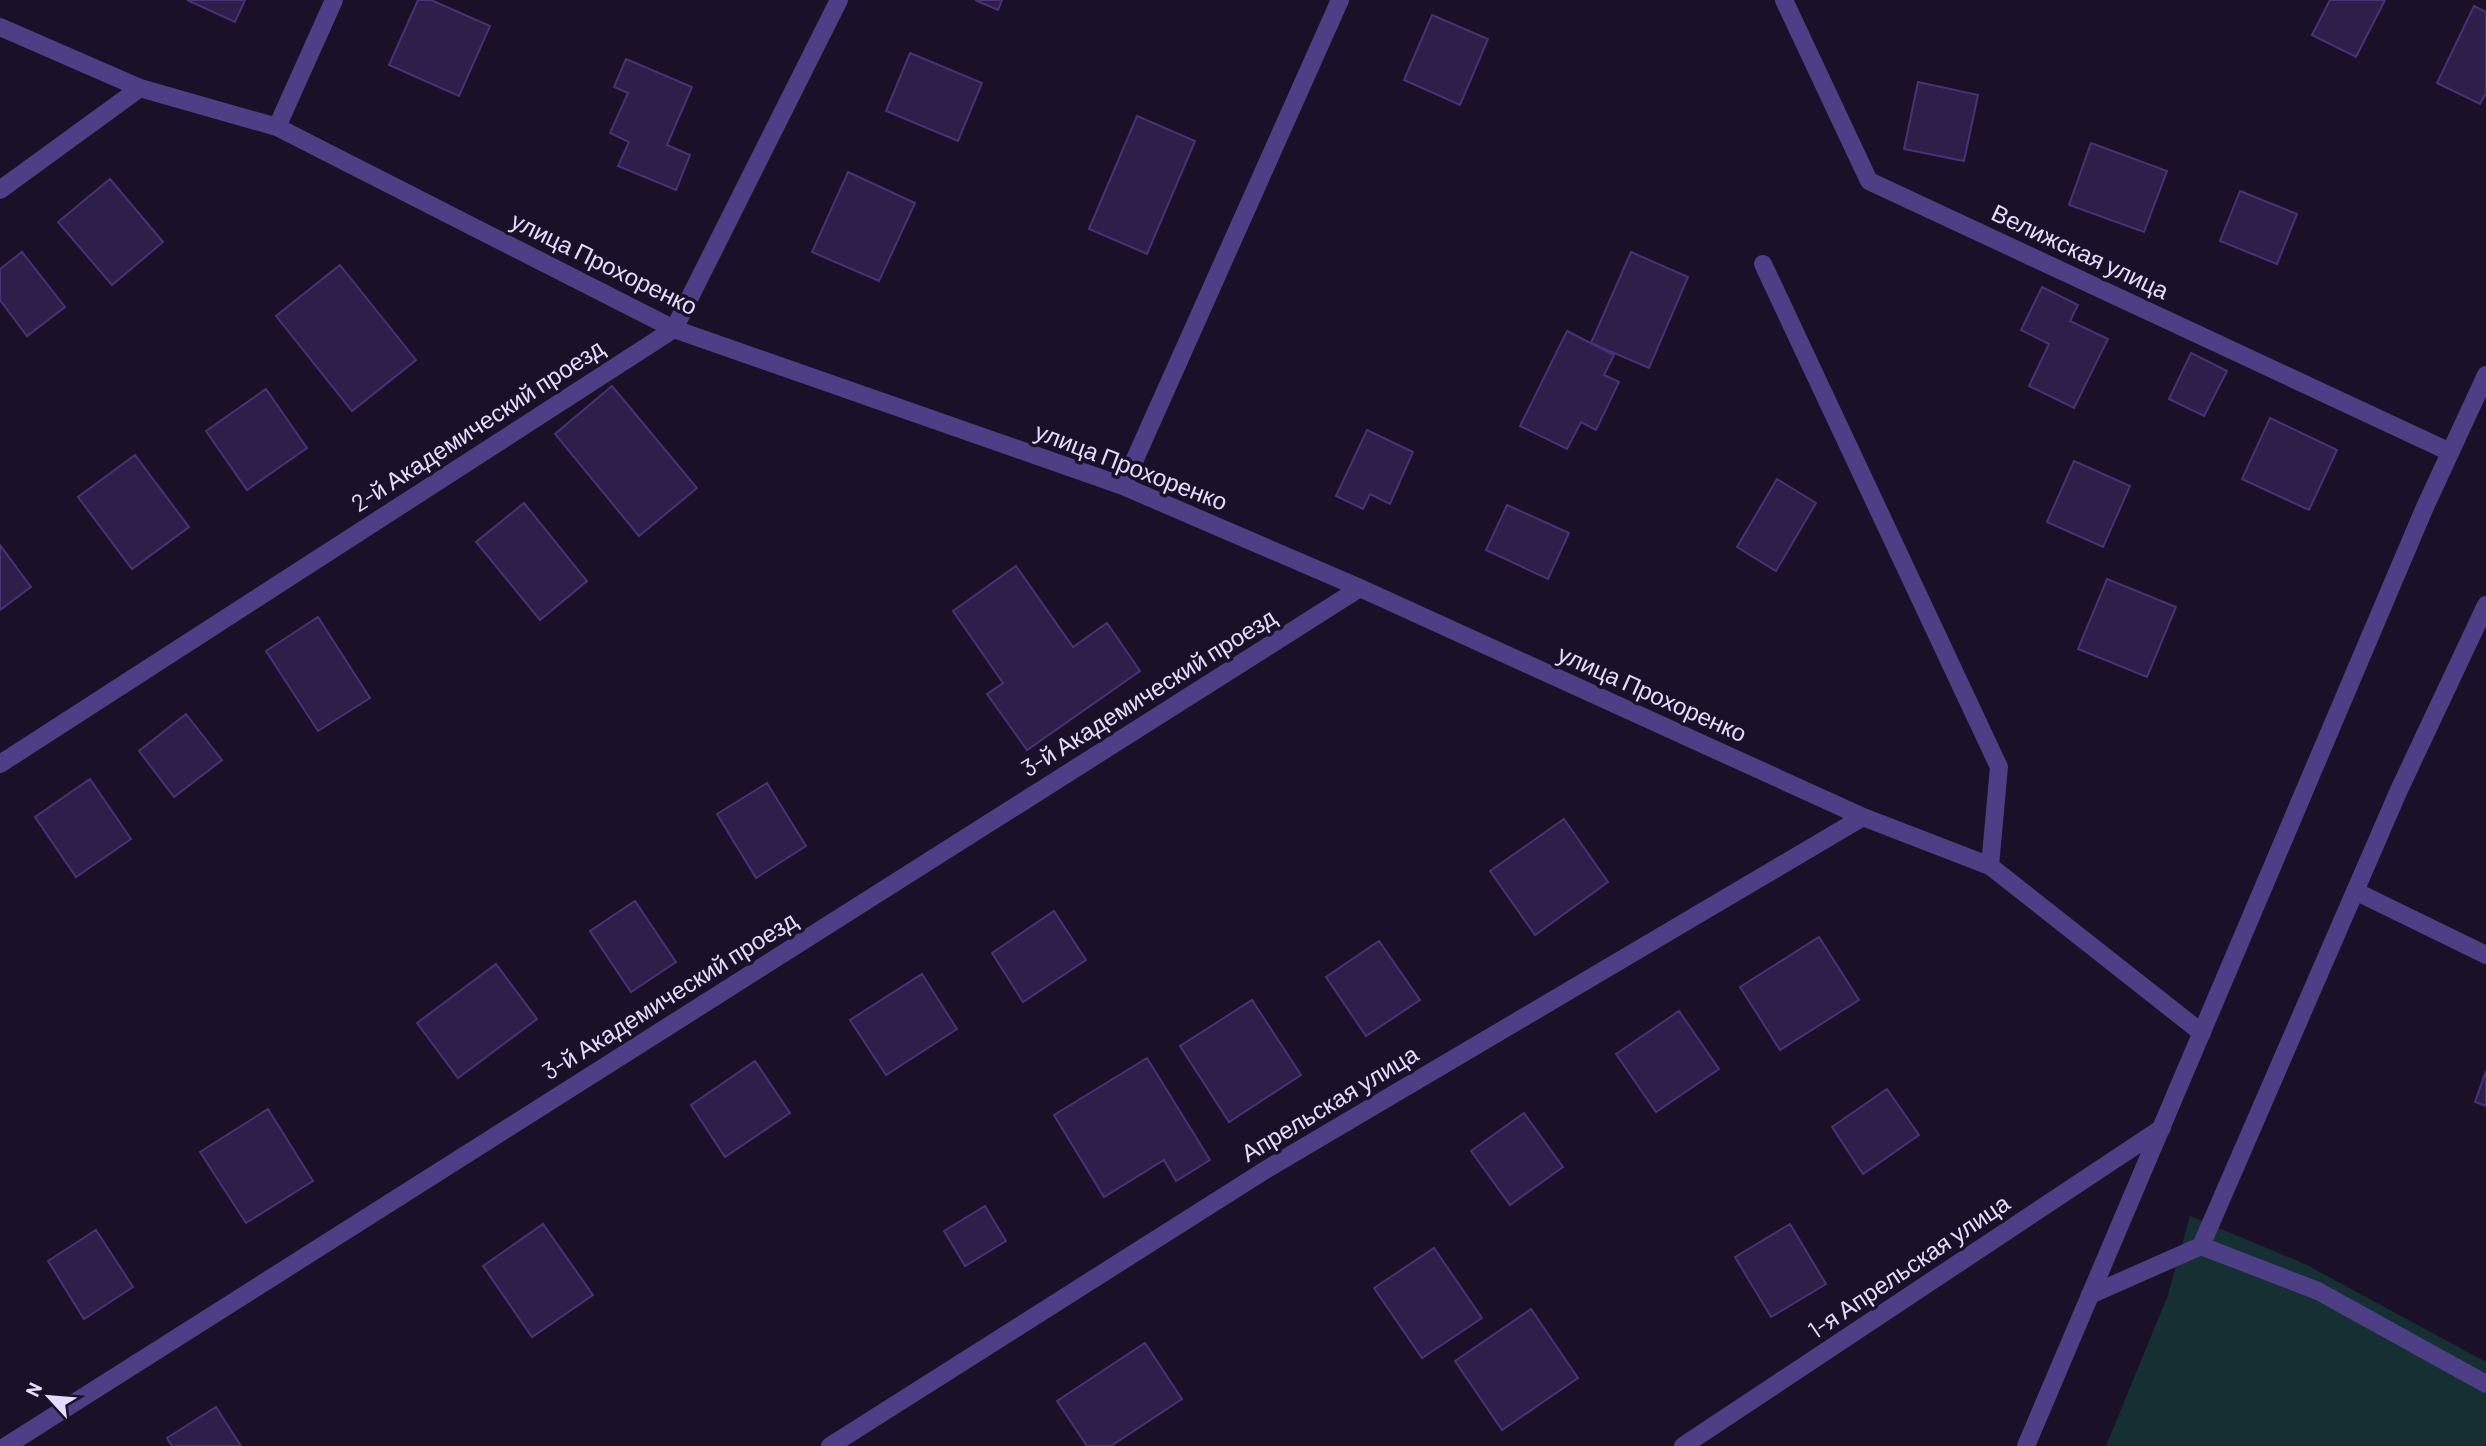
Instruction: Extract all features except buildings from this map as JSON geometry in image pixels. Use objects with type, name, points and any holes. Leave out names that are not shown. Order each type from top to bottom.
[{"type":"street","points":[[277,127],[334,0]]},
{"type":"street","points":[[674,329],[839,0]]},
{"type":"street","points":[[1122,486],[1340,0]]},
{"type":"street","name":"Велижская улица","points":[[1784,0],[1869,181],[2450,452]]},
{"type":"street","name":"улица Прохоренко","points":[[0,27],[140,88],[277,127],[674,329],[1122,486],[1360,588],[1863,817],[1990,866],[2202,1033]]},
{"type":"street","points":[[0,190],[140,88]]},
{"type":"street","points":[[1763,264],[1999,767],[1990,866]]},
{"type":"street","name":"2-й Академический проезд","points":[[0,764],[674,329]]},
{"type":"street","points":[[2026,1446],[2450,452],[2486,375]]},
{"type":"street","name":"3-й Академический проезд","points":[[6,1446],[1360,588]]},
{"type":"street","points":[[2090,1295],[2201,1246],[2356,891],[2486,605]]},
{"type":"street","name":"Апрельская улица","points":[[830,1446],[1267,1169],[1863,817]]},
{"type":"street","points":[[2356,891],[2486,955]]},
{"type":"street","name":"1-я Апрельская улица","points":[[1683,1446],[2162,1128]]},
{"type":"street","points":[[2201,1246],[2318,1291],[2486,1384]]},
{"type":"green space","points":[[2190,1216],[2305,1264],[2486,1362],[2486,1446],[2106,1446],[2168,1295]]}]
